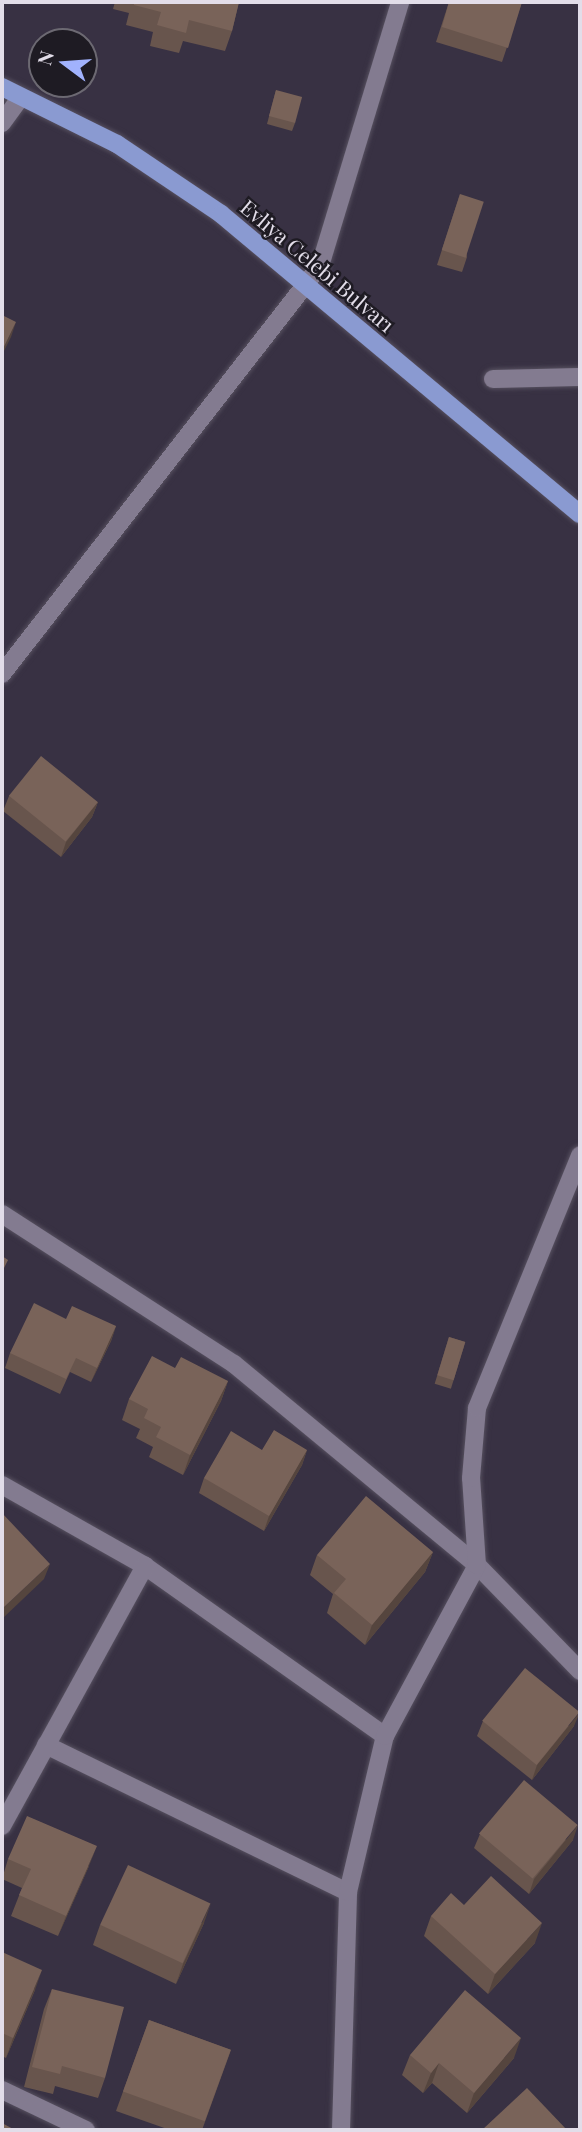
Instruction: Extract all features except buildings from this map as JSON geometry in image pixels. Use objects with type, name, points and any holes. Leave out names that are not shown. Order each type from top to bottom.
[{"type":"main road","name":"Evliya Celebi Bulvarı","points":[[2,88],[117,144],[221,214],[580,514]]},
{"type":"street","points":[[2,674],[320,267],[400,2]]},
{"type":"street","points":[[2,123],[20,97]]},
{"type":"street","points":[[493,379],[580,377]]},
{"type":"street","points":[[341,2130],[348,1892],[385,1736],[477,1565],[471,1478],[477,1408],[580,1155]]},
{"type":"street","points":[[2,1214],[233,1364],[477,1565],[580,1671]]},
{"type":"street","points":[[2,1485],[145,1566],[385,1736]]},
{"type":"street","points":[[2,1826],[145,1566]]},
{"type":"street","points":[[46,1745],[348,1892]]},
{"type":"street","points":[[2,2090],[86,2130]]}]
